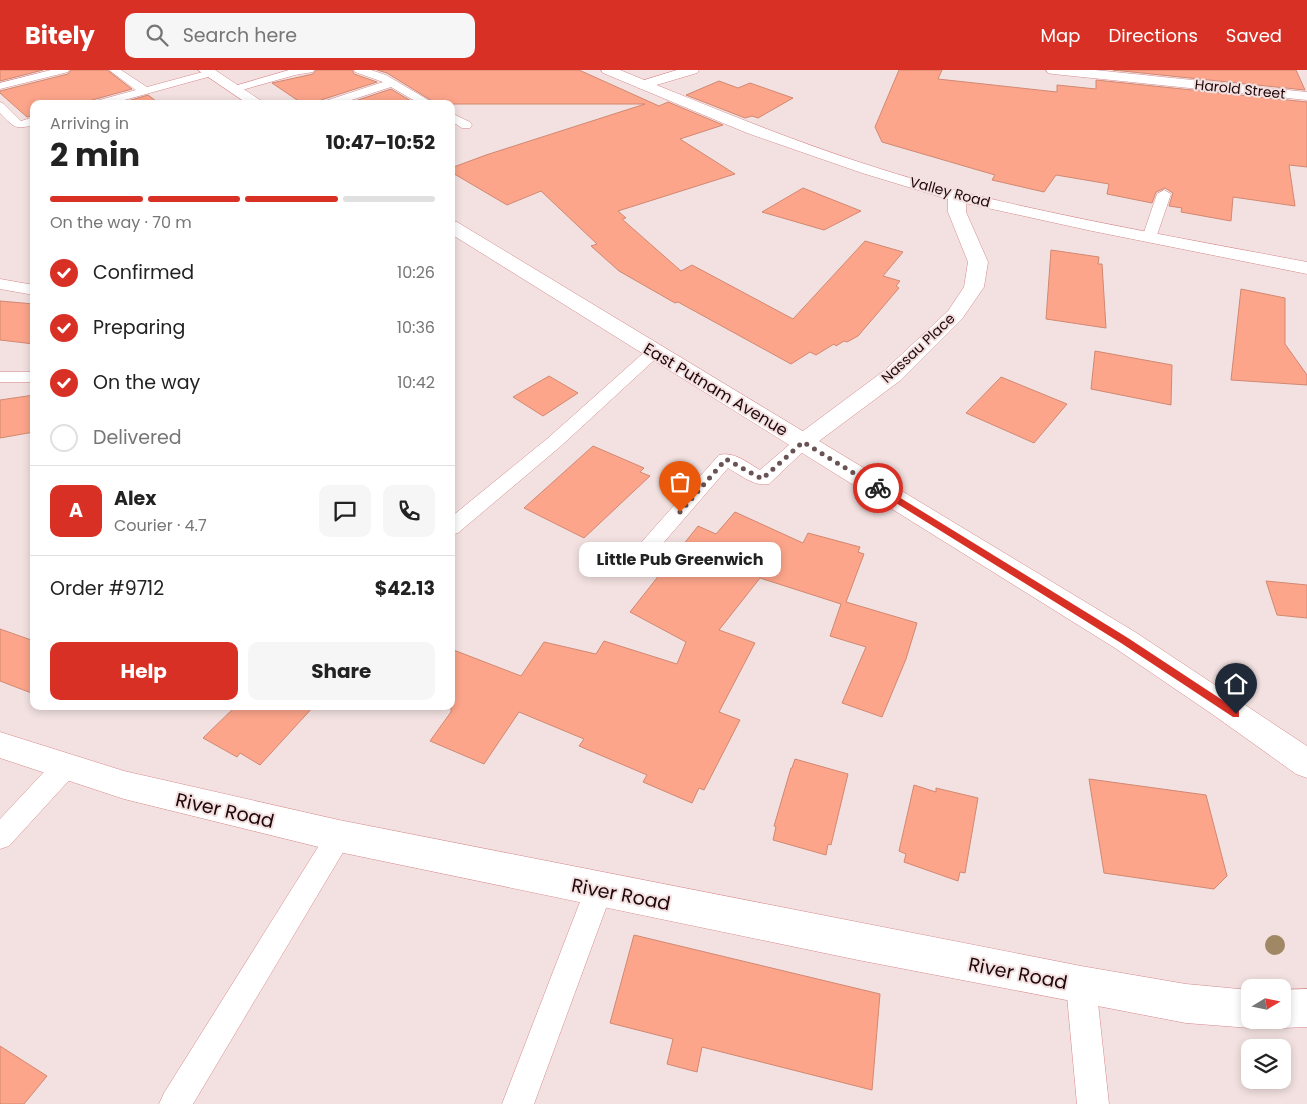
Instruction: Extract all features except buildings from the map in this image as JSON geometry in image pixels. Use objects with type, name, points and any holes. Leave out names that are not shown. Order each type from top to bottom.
[{"type":"main road","name":"Valley Road","points":[[608,70],[753,130],[957,196],[1149,238],[1307,268]]},
{"type":"main road","points":[[643,85],[692,70]]},
{"type":"main road","name":"Harold Street","points":[[1053,70],[1307,96]]},
{"type":"main road","points":[[208,72],[253,100]]},
{"type":"main road","name":"Nassau Place","points":[[803,442],[893,375],[955,315],[974,287],[978,262],[957,212],[957,196]]},
{"type":"main road","name":"East Putnam Avenue","points":[[455,228],[1132,645],[1223,705],[1307,764]]},
{"type":"main road","name":"River Road","points":[[0,745],[65,767],[179,800],[340,836],[1081,985],[1165,1001],[1241,1008]]},
{"type":"main road","points":[[1291,1008],[1307,1008]]},
{"type":"lane","points":[[0,86],[64,70]]},
{"type":"lane","points":[[114,70],[145,91]]},
{"type":"lane","points":[[235,89],[294,72],[309,70]]},
{"type":"lane","points":[[359,70],[369,72],[422,100]]},
{"type":"lane","points":[[111,100],[208,72]]},
{"type":"lane","points":[[339,100],[392,83]]},
{"type":"lane","points":[[0,106],[19,125],[30,122]]},
{"type":"lane","points":[[455,118],[466,125]]},
{"type":"lane","points":[[1149,238],[1164,194]]},
{"type":"lane","points":[[0,284],[30,289]]},
{"type":"lane","points":[[455,525],[492,496],[655,352]]},
{"type":"lane","points":[[0,378],[30,377]]},
{"type":"lane","points":[[645,551],[726,459],[762,479],[803,442]]},
{"type":"lane","points":[[0,837],[65,767]]},
{"type":"lane","points":[[175,1104],[340,836]]},
{"type":"lane","points":[[518,1104],[599,889]]},
{"type":"lane","points":[[1081,985],[1093,1104]]},
{"type":"way so far","points":[[680,512],[726,459],[762,479],[803,442],[878,488]]},
{"type":"place","name":"Little Pub Greenwich","points":[[680,512]]},
{"type":"route","points":[[878,488],[1124,640],[1236,714]]}]
